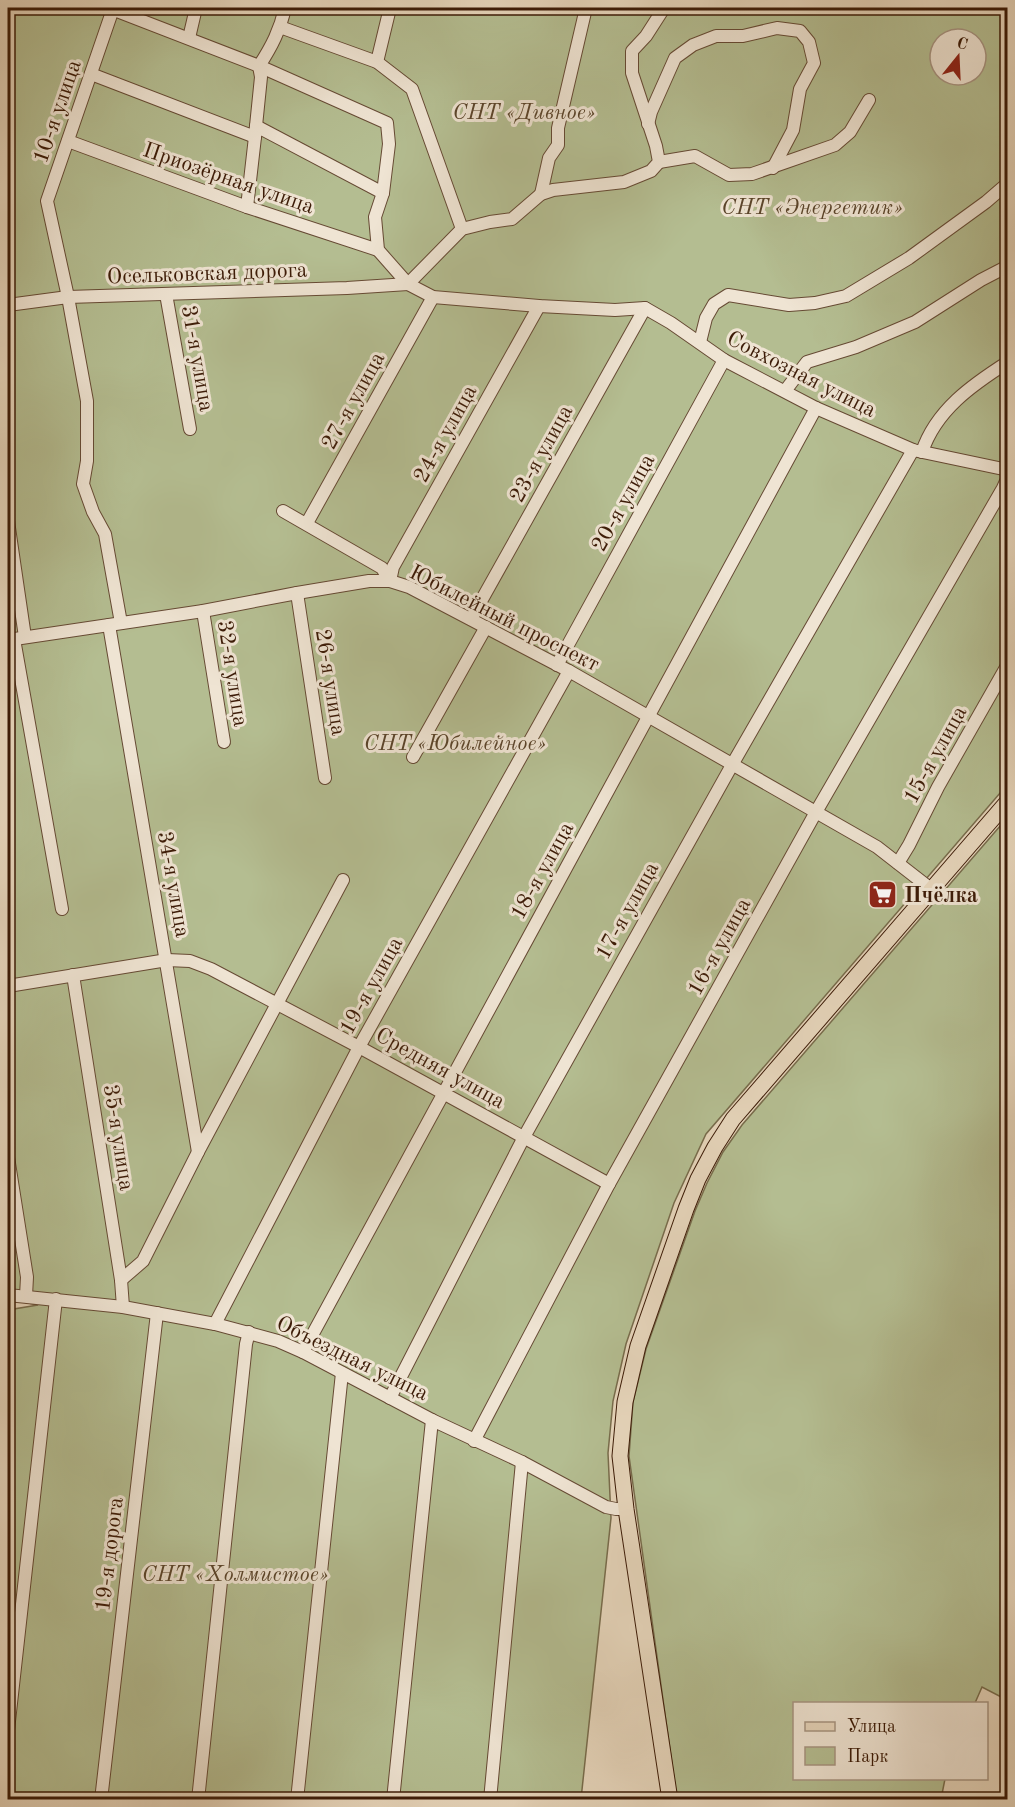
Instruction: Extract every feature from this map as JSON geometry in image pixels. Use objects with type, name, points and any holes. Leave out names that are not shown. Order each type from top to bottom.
[{"type":"main road","points":[[670,1800],[620,1456],[625,1402],[638,1346],[698,1179],[733,1119],[1008,801]]},
{"type":"street","points":[[111,8],[260,66],[387,123],[389,144],[383,194],[375,217],[378,250],[408,284],[433,297],[615,310],[645,308]]},
{"type":"street","name":"10-я улица","points":[[111,8],[47,201],[87,401],[87,461],[83,484],[93,512],[105,534],[115,624]]},
{"type":"street","points":[[189,38],[196,8]]},
{"type":"street","points":[[247,207],[261,77],[260,66],[274,43],[285,8]]},
{"type":"street","points":[[377,62],[390,8]]},
{"type":"street","points":[[541,194],[549,158],[558,145],[558,128],[586,8]]},
{"type":"street","points":[[659,162],[632,72],[632,51],[646,36],[664,8]]},
{"type":"street","points":[[280,27],[377,62],[412,89],[462,229]]},
{"type":"street","points":[[648,124],[675,58],[693,45],[716,36],[743,36],[777,28],[800,31],[809,42],[814,63],[800,89],[793,130],[772,168]]},
{"type":"street","points":[[91,74],[255,131],[383,194]]},
{"type":"street","points":[[408,284],[462,229],[512,219],[541,194],[553,190],[624,182],[651,171],[659,162],[695,156],[729,175],[752,174],[835,145],[850,132],[869,100]]},
{"type":"street","name":"Приозёрная улица","points":[[68,141],[247,207],[378,250]]},
{"type":"street","points":[[700,342],[706,318],[714,304],[728,295],[789,305],[815,303],[846,296],[909,258],[986,202],[1008,183]]},
{"type":"street","points":[[785,391],[807,362],[856,347],[915,322],[981,280],[1008,266]]},
{"type":"street","name":"Осельковская дорога","points":[[8,305],[68,297],[408,284]]},
{"type":"street","name":"31-я улица","points":[[166,294],[190,429]]},
{"type":"street","name":"27-я улица","points":[[307,523],[433,297]]},
{"type":"street","name":"24-я улица","points":[[390,581],[393,567],[539,306]]},
{"type":"street","name":"Совхозная улица","points":[[645,308],[700,342],[724,360],[816,408],[917,451],[1008,470]]},
{"type":"street","name":"23-я улица","points":[[471,619],[645,308]]},
{"type":"street","name":"20-я улица","points":[[557,665],[724,360]]},
{"type":"street","name":"17-я улица","points":[[390,1398],[524,1137],[732,765],[917,451],[938,418],[974,384],[1008,362]]},
{"type":"street","name":"18-я улица","points":[[303,1352],[816,408]]},
{"type":"street","name":"16-я улица","points":[[474,1441],[609,1184],[816,812],[1008,477]]},
{"type":"street","points":[[283,511],[382,568],[390,581]]},
{"type":"street","points":[[8,521],[16,638],[62,909]]},
{"type":"street","name":"Юбилейный проспект","points":[[16,638],[203,611],[297,592],[369,581],[390,581],[409,587],[557,665],[816,812],[877,847],[931,890]]},
{"type":"street","name":"26-я улица","points":[[297,592],[325,778]]},
{"type":"street","name":"32-я улица","points":[[203,611],[224,742]]},
{"type":"street","name":"34-я улица","points":[[115,624],[198,1152]]},
{"type":"street","points":[[413,757],[486,627]]},
{"type":"street","name":"15-я улица","points":[[898,863],[1008,664]]},
{"type":"street","name":"19-я улица","points":[[215,1324],[359,1047],[569,672]]},
{"type":"street","points":[[121,1280],[143,1261],[198,1152],[343,880]]},
{"type":"street","name":"Средняя улица","points":[[8,986],[167,960],[190,961],[211,969],[277,1003],[609,1184]]},
{"type":"street","name":"35-я улица","points":[[73,975],[121,1280],[123,1307]]},
{"type":"street","points":[[8,1157],[27,1277],[26,1296]]},
{"type":"street","name":"Объездная улица","points":[[8,1295],[123,1307],[215,1324],[278,1341],[474,1441],[522,1462],[606,1507],[626,1509]]},
{"type":"street","points":[[8,1730],[56,1299]]},
{"type":"street","name":"19-я дорога","points":[[100,1800],[157,1313]]},
{"type":"street","points":[[198,1800],[244,1356],[249,1332]]},
{"type":"street","points":[[297,1800],[342,1373]]},
{"type":"street","points":[[393,1800],[432,1420]]},
{"type":"street","points":[[490,1800],[522,1462]]},
{"type":"green space","name":"СНТ «Юбилейное»","points":[[8,8],[1007,8],[1007,785],[706,1134],[674,1203],[626,1344],[613,1401],[608,1453],[611,1518],[581,1799],[8,1799],[8,1310],[38,1305],[8,1299]]},
{"type":"green space","points":[[1007,818],[1007,1700],[982,1687],[975,1702],[793,1702],[793,1780],[945,1780],[941,1799],[677,1800],[629,1456],[633,1402],[646,1349],[695,1211],[723,1152],[742,1125]]},
{"type":"place","name":"Пчёлка","points":[[883,894]]},
{"type":"park label","name":"СНТ «Дивное»","points":[[524,111]]},
{"type":"park label","name":"СНТ «Энергетик»","points":[[812,206]]},
{"type":"park label","name":"СНТ «Холмистое»","points":[[235,1573]]}]
